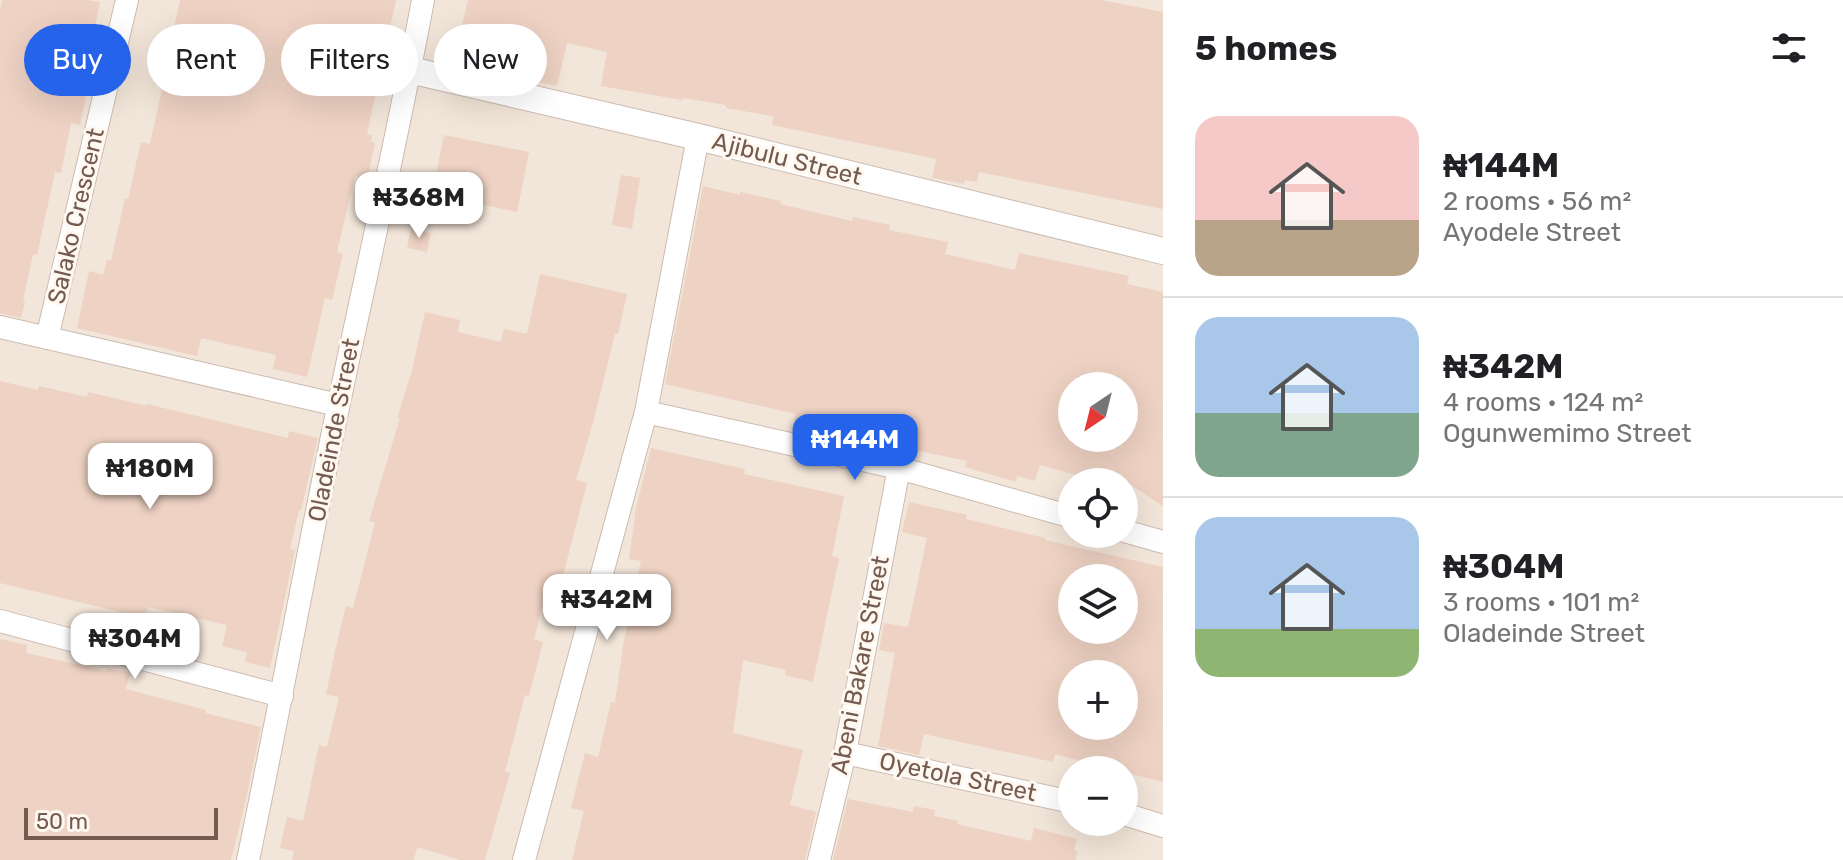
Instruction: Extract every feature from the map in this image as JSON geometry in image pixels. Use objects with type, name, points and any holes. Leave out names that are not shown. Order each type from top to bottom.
[{"type":"street","name":"Salako Crescent","points":[[47,338],[127,0]]},
{"type":"street","name":"Oladeinde Street","points":[[418,27],[423,0]]},
{"type":"street","name":"Ajibulu Street","points":[[418,72],[1163,251]]},
{"type":"street","name":"Oladeinde Street","points":[[248,860],[338,405],[404,96]]},
{"type":"street","points":[[524,860],[646,412],[698,137]]},
{"type":"street","points":[[0,327],[338,405]]},
{"type":"street","points":[[646,412],[899,468],[1058,513]]},
{"type":"street","name":"Abeni Bakare Street","points":[[819,860],[845,753],[899,468]]},
{"type":"street","points":[[1138,535],[1163,542]]},
{"type":"street","points":[[0,621],[282,696]]},
{"type":"street","name":"Oyetola Street","points":[[845,753],[1058,799]]},
{"type":"street","points":[[1138,818],[1163,826]]},
{"type":"shaded area","points":[[0,0],[1163,0],[1163,860],[0,860]]},
{"type":"building","points":[[2,0],[100,2],[96,24],[24,24],[24,96],[86,96],[80,125],[71,123],[61,173],[55,172],[37,255],[33,254],[21,318],[0,313]]},
{"type":"building","points":[[180,0],[396,0],[391,24],[281,24],[281,96],[375,96],[367,134],[372,135],[371,142],[375,143],[368,175],[363,174],[362,178],[355,176],[337,252],[343,254],[332,300],[325,298],[307,377],[273,369],[276,355],[201,338],[197,356],[77,328],[89,271],[103,275],[107,260],[111,261],[141,142],[150,144],[161,96],[265,96],[265,24],[175,24]]},
{"type":"building","points":[[468,0],[1101,0],[1163,12],[1163,209],[979,172],[977,182],[965,180],[964,184],[932,178],[936,159],[772,125],[773,116],[726,108],[726,105],[601,86],[607,52],[567,43],[557,86],[547,84],[547,24],[462,24]]},
{"type":"building","points":[[444,135],[529,152],[517,212],[432,194]]},
{"type":"building","points":[[621,175],[640,178],[632,229],[612,225]]},
{"type":"building","points":[[703,186],[781,201],[780,204],[852,221],[853,217],[890,225],[889,230],[948,242],[945,254],[1015,270],[1019,253],[1129,276],[1127,284],[1163,292],[1163,506],[1138,490],[1138,468],[1058,470],[1040,465],[1035,481],[1017,476],[1016,482],[965,467],[967,461],[905,448],[908,432],[849,419],[846,434],[794,423],[796,414],[665,384]]},
{"type":"building","points":[[411,228],[431,233],[427,252],[407,248]]},
{"type":"building","points":[[540,274],[627,294],[576,480],[587,483],[560,587],[548,584],[534,639],[543,642],[529,696],[525,695],[505,772],[510,773],[485,860],[460,860],[417,847],[414,860],[292,860],[294,851],[280,848],[287,817],[303,821],[319,745],[327,747],[339,697],[326,694],[335,651],[346,606],[353,608],[375,523],[369,521],[400,418],[397,418],[425,312],[460,320],[458,332],[501,342],[504,329],[527,334]]},
{"type":"building","points":[[0,381],[87,397],[88,392],[288,438],[289,431],[318,438],[290,549],[295,550],[270,668],[245,662],[247,652],[222,646],[227,625],[148,607],[145,618],[0,583]]},
{"type":"building","points":[[651,448],[745,469],[744,474],[844,496],[832,556],[839,558],[813,682],[785,675],[786,670],[743,660],[733,733],[803,750],[790,805],[816,812],[805,860],[572,860],[584,811],[571,808],[585,753],[598,757],[611,702],[615,703],[641,561],[629,559],[636,508]]},
{"type":"building","points":[[909,502],[1045,538],[1058,543],[1058,548],[1080,548],[1163,567],[1163,782],[1138,776],[1138,756],[1055,754],[1053,762],[924,734],[919,755],[878,746],[895,653],[879,650],[884,623],[908,627],[927,538],[902,532]]},
{"type":"building","points":[[0,639],[27,645],[26,653],[106,671],[107,668],[130,673],[126,689],[261,727],[231,860],[0,860]]},
{"type":"building","points":[[848,799],[913,812],[914,806],[935,810],[934,816],[958,821],[957,824],[1031,841],[1034,828],[1077,839],[1074,851],[1077,851],[1076,860],[833,860]]}]
